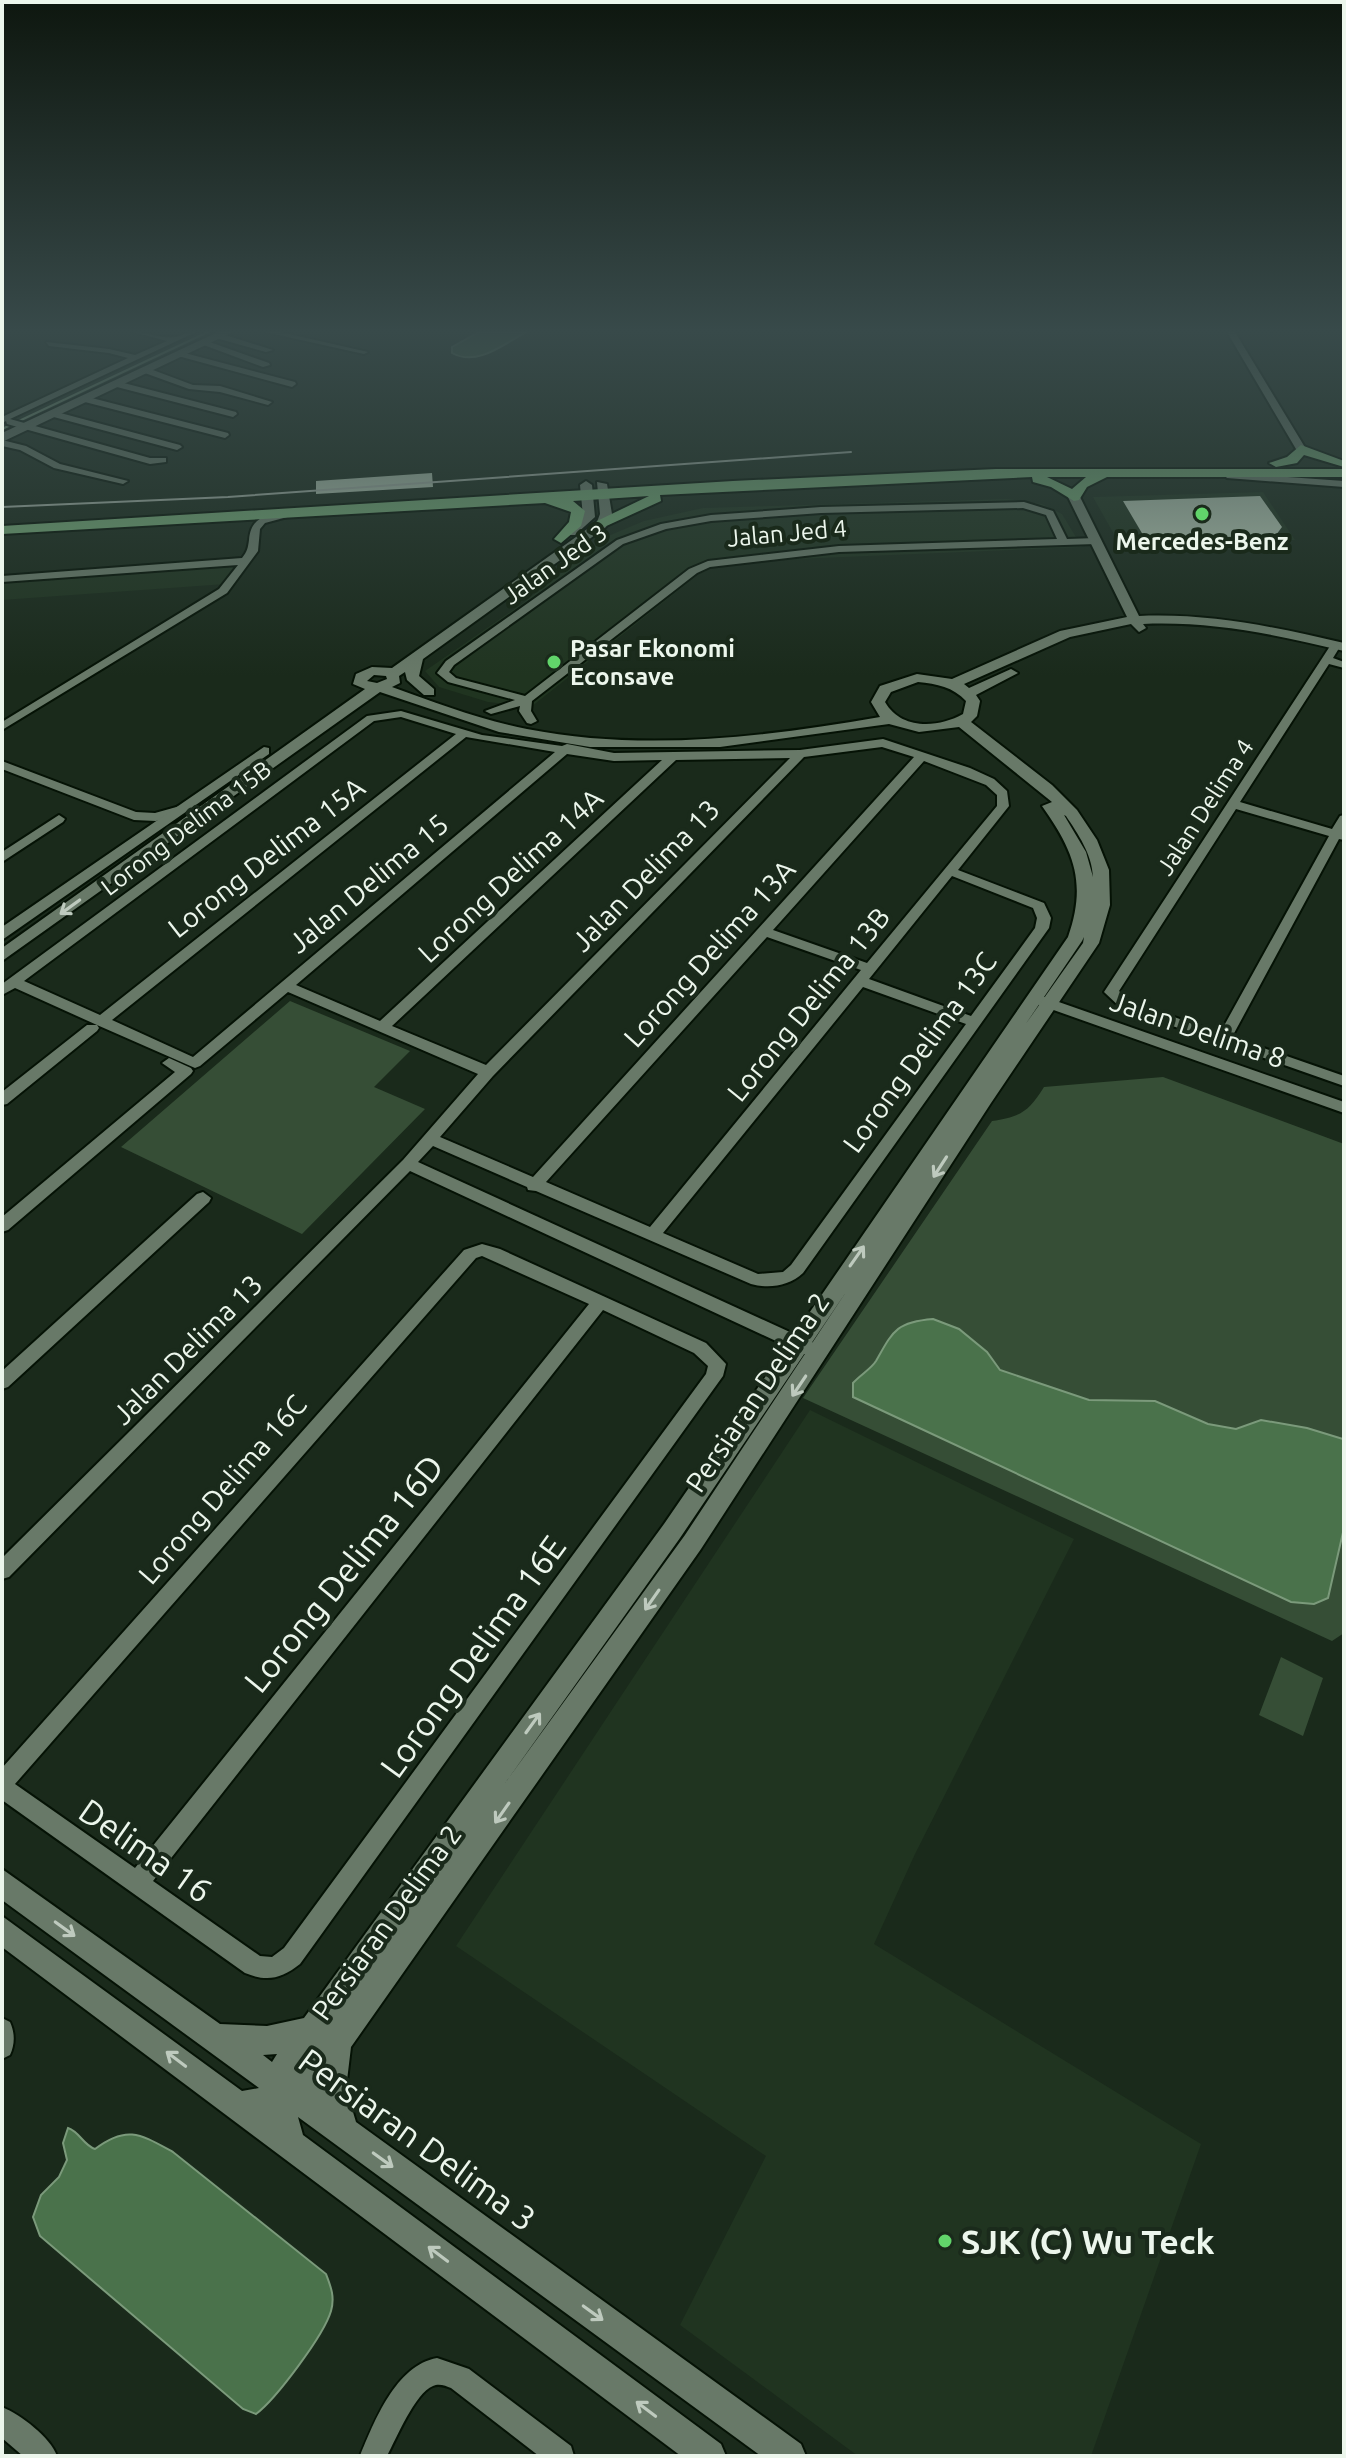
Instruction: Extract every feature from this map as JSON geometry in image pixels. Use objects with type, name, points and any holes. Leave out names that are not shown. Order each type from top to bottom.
[{"type":"highway","points":[[1276,463],[1292,460],[1301,449],[1344,468]]},
{"type":"highway","points":[[2,530],[533,500],[594,490],[800,472],[1276,463],[1344,468]]},
{"type":"highway","points":[[2,518],[996,473],[1304,476],[1344,468]]},
{"type":"highway","points":[[996,473],[1047,481],[1074,497],[1082,484],[1105,475]]},
{"type":"highway","points":[[602,524],[647,500],[733,485]]},
{"type":"highway","points":[[533,500],[566,503],[578,511],[576,523],[561,539]]},
{"type":"street","points":[[19,447],[57,466],[123,481]]},
{"type":"street","points":[[98,447],[150,461],[163,460]]},
{"type":"street","points":[[1304,476],[1344,484]]},
{"type":"street","points":[[2,935],[180,810],[377,683],[602,524],[606,514],[594,490]]},
{"type":"street","points":[[377,683],[376,671],[589,517],[594,490]]},
{"type":"street","points":[[1074,497],[1137,624]]},
{"type":"street","name":"Jalan Jed 3","points":[[527,700],[466,685],[443,673],[450,663],[620,542],[664,526],[711,518],[821,510],[1024,505],[1050,513],[1063,542]]},
{"type":"street","points":[[2,727],[223,591],[253,551],[255,528],[262,521],[301,512]]},
{"type":"street","points":[[203,517],[240,518],[255,528]]},
{"type":"street","name":"Jalan Jed 4","points":[[491,711],[527,700],[693,571],[708,564],[839,549],[1096,541]]},
{"type":"street","points":[[2,579],[246,561]]},
{"type":"street","points":[[968,694],[1079,641],[1137,624]]},
{"type":"street","points":[[953,684],[1066,633],[1137,624],[1222,629],[1336,652],[1344,665]]},
{"type":"street","name":"Jalan Delima 4","points":[[1224,1039],[1126,1005],[1111,992],[1336,652]]},
{"type":"street","points":[[419,653],[412,666],[412,677],[426,697],[465,717],[567,746],[665,746],[789,738],[892,719]]},
{"type":"street","points":[[377,683],[531,721],[666,734],[766,728],[880,709],[892,719],[921,728],[957,724],[973,709],[968,694],[953,684],[917,678],[893,684],[880,695],[880,709]]},
{"type":"street","points":[[2,956],[338,715],[377,683]]},
{"type":"street","points":[[338,715],[370,702],[426,697]]},
{"type":"street","points":[[527,700],[525,711],[531,721]]},
{"type":"street","name":"Lorong Delima 15B","points":[[7,987],[371,718],[401,714],[463,734]]},
{"type":"street","name":"Persiaran Delima 2","points":[[325,2036],[672,1531],[797,1343],[1041,1001],[1091,943],[1100,922],[1103,899],[1100,861],[1080,822],[1055,792],[957,724]]},
{"type":"street","points":[[563,725],[567,746]]},
{"type":"street","points":[[567,746],[591,729]]},
{"type":"street","points":[[463,734],[670,759],[800,754],[873,742],[922,756]]},
{"type":"street","name":"Lorong Delima 15A","points":[[2,1100],[463,734]]},
{"type":"street","name":"Jalan Delima 15","points":[[2,1226],[567,746]]},
{"type":"street","name":"Jalan Delima 13","points":[[2,1571],[408,1164],[488,1072],[800,754]]},
{"type":"street","name":"Lorong Delima 13B","points":[[652,1235],[1003,806],[1003,794],[990,782],[922,756]]},
{"type":"street","name":"Lorong Delima 13A","points":[[534,1186],[922,756]]},
{"type":"street","name":"Lorong Delima 14A","points":[[382,1027],[670,759]]},
{"type":"street","points":[[2,765],[134,816],[156,817],[180,810]]},
{"type":"street","points":[[1233,804],[1340,836]]},
{"type":"street","points":[[134,816],[142,825],[142,837]]},
{"type":"street","points":[[2,858],[59,819]]},
{"type":"street","points":[[1344,819],[1340,836],[1224,1039],[1344,1081]]},
{"type":"street","name":"Lorong Delima 13C","points":[[652,1235],[757,1280],[787,1278],[797,1269],[971,1021],[1042,928],[1044,918],[1039,906],[950,871]]},
{"type":"street","points":[[764,931],[871,969]]},
{"type":"street","points":[[860,981],[971,1021]]},
{"type":"street","points":[[287,986],[488,1072]]},
{"type":"street","points":[[7,987],[190,1067]]},
{"type":"street","name":"Persiaran Delima 2","points":[[284,2093],[693,1542],[820,1354],[1041,1001]]},
{"type":"street","name":"Jalan Delima 8","points":[[1041,1001],[1344,1108]]},
{"type":"street","points":[[429,1138],[652,1235]]},
{"type":"street","points":[[408,1164],[820,1354]]},
{"type":"street","points":[[2,1382],[203,1198]]},
{"type":"street","name":"Lorong Delima 16C","points":[[2,1785],[457,1264],[476,1251],[494,1253],[599,1303]]},
{"type":"street","name":"Lorong Delima 16E","points":[[253,1965],[263,1970],[278,1968],[292,1956],[714,1376],[717,1364],[710,1354],[599,1303]]},
{"type":"street","name":"Lorong Delima 16D","points":[[137,1883],[599,1303]]},
{"type":"street","name":"Delima 16","points":[[2,1785],[253,1965]]},
{"type":"street","name":"Persiaran Delima 3","points":[[2,1883],[214,2037],[284,2093],[344,2132],[789,2456]]},
{"type":"street","points":[[2,1930],[709,2456]]},
{"type":"street","points":[[2,2030],[2,2047]]},
{"type":"street","points":[[214,2037],[254,2044],[325,2036],[331,2089],[344,2132]]},
{"type":"street","points":[[239,2106],[284,2093],[290,2144]]},
{"type":"street","points":[[373,2456],[414,2383],[427,2373],[442,2371],[460,2378],[561,2456]]},
{"type":"street","points":[[2,2420],[33,2452]]},
{"type":"shaded area","name":"Mercedes-Benz","points":[[1263,492],[1295,540],[1120,545],[1093,497]]},
{"type":"shaded area","points":[[1007,499],[1042,504],[1062,514],[1082,547],[772,560],[715,567],[699,574],[531,707],[488,702],[439,687],[425,671],[523,603],[608,536],[644,521],[703,508]]},
{"type":"shaded area","points":[[241,563],[226,584],[2,600],[2,581]]},
{"type":"shaded area","points":[[290,1001],[410,1051],[374,1087],[425,1109],[302,1234],[121,1147]]},
{"type":"shaded area","points":[[1163,1077],[1344,1144],[1344,1633],[1332,1641],[803,1398],[992,1121],[1023,1112],[1044,1087]]},
{"type":"shaded area","points":[[933,1319],[959,1329],[987,1352],[1000,1370],[1089,1400],[1155,1401],[1208,1424],[1236,1429],[1261,1420],[1307,1428],[1343,1439],[1344,1528],[1328,1598],[1314,1604],[1291,1602],[853,1397],[853,1383],[874,1364],[897,1330],[911,1323]]},
{"type":"shaded area","points":[[810,1410],[1074,1539],[915,1854],[874,1944],[1201,2144],[1091,2456],[858,2456],[680,2325],[766,2156],[456,1946]]},
{"type":"shaded area","points":[[1281,1657],[1323,1678],[1303,1736],[1259,1715]]},
{"type":"shaded area","points":[[68,2128],[95,2149],[116,2137],[134,2135],[173,2152],[326,2274],[333,2301],[327,2322],[298,2366],[256,2414],[243,2409],[40,2236],[33,2217],[41,2195],[59,2177],[67,2160],[63,2143]]},
{"type":"building","points":[[432,473],[433,487],[316,494],[316,481]]},
{"type":"building","name":"Mercedes-Benz","points":[[1260,496],[1282,527],[1276,535],[1146,540],[1123,501]]},
{"type":"tram line","points":[[2,507],[228,497],[851,452]]},
{"type":"place","name":"Mercedes-Benz","points":[[1202,514]]},
{"type":"place","name":"Pasar Ekonomi Econsave","points":[[554,662]]},
{"type":"place","name":"SJK (C) Wu Teck","points":[[945,2241]]}]
